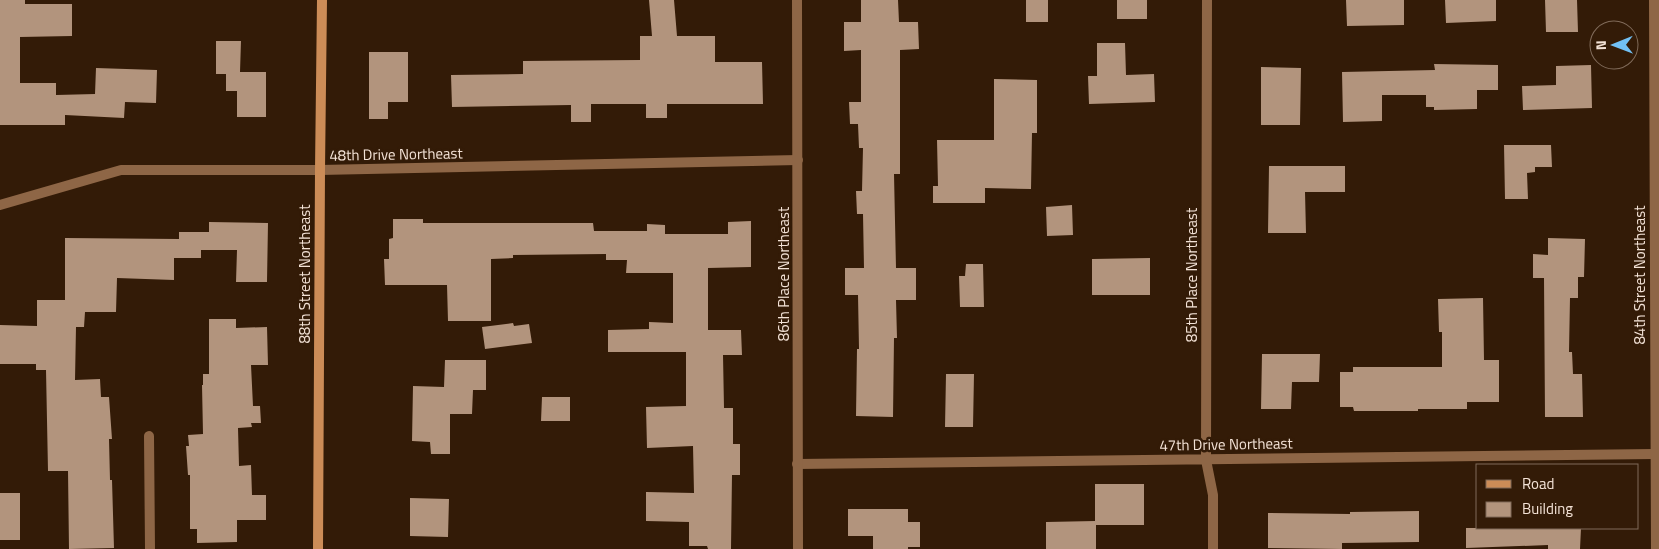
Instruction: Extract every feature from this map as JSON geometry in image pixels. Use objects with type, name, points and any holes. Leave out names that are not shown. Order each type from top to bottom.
[{"type":"main road","name":"88th Street Northeast","points":[[318,549],[322,0]]},
{"type":"street","name":"86th Place Northeast","points":[[798,0],[798,549]]},
{"type":"street","name":"85th Place Northeast","points":[[1207,0],[1206,460],[1213,495],[1213,549]]},
{"type":"street","name":"84th Street Northeast","points":[[1654,0],[1657,74],[1654,454],[1656,549]]},
{"type":"street","name":"48th Drive Northeast","points":[[0,206],[121,170],[320,170],[798,160]]},
{"type":"street","points":[[149,436],[150,549]]},
{"type":"street","name":"47th Drive Northeast","points":[[797,464],[1654,454]]},
{"type":"building","points":[[0,0],[25,0],[25,4],[72,4],[72,36],[20,37],[20,83],[56,83],[56,95],[95,94],[96,68],[157,70],[156,103],[125,102],[124,118],[65,115],[65,125],[0,125]]},
{"type":"building","points":[[649,0],[674,0],[677,36],[715,36],[715,62],[762,62],[763,104],[667,104],[667,118],[646,118],[646,104],[591,104],[591,122],[571,122],[571,105],[452,107],[451,75],[523,74],[523,61],[640,60],[640,36],[652,36]]},
{"type":"building","points":[[861,0],[898,0],[899,22],[918,22],[919,49],[900,50],[900,174],[894,174],[896,268],[916,268],[916,300],[896,300],[897,338],[894,338],[893,417],[856,416],[857,349],[859,349],[858,295],[845,295],[845,268],[864,268],[863,214],[857,214],[856,191],[862,191],[863,148],[859,148],[858,124],[850,124],[849,102],[861,102],[861,50],[844,51],[844,22],[861,22]]},
{"type":"building","points":[[1026,0],[1048,0],[1048,22],[1026,22]]},
{"type":"building","points":[[1117,0],[1147,0],[1147,19],[1117,19]]},
{"type":"building","points":[[1346,0],[1404,0],[1404,25],[1347,26]]},
{"type":"building","points":[[1445,0],[1496,0],[1496,21],[1446,23]]},
{"type":"building","points":[[1545,0],[1577,0],[1578,32],[1546,32]]},
{"type":"building","points":[[216,41],[241,41],[240,72],[266,72],[266,117],[237,117],[237,91],[226,91],[226,74],[216,74]]},
{"type":"building","points":[[1097,43],[1125,43],[1126,75],[1154,74],[1155,102],[1089,104],[1088,76],[1097,76]]},
{"type":"building","points":[[369,52],[408,52],[408,102],[388,102],[388,119],[369,119]]},
{"type":"building","points":[[1434,64],[1498,65],[1498,90],[1477,90],[1477,109],[1434,110],[1434,107],[1426,107],[1426,95],[1382,95],[1382,121],[1343,122],[1342,72],[1435,70]]},
{"type":"building","points":[[1589,65],[1589,70],[1591,70],[1592,108],[1523,110],[1522,86],[1556,85],[1556,66]]},
{"type":"building","points":[[1261,67],[1301,68],[1300,125],[1261,125]]},
{"type":"building","points":[[994,79],[1037,80],[1037,133],[1032,133],[1031,189],[985,188],[985,203],[933,203],[933,186],[938,186],[937,140],[994,140]]},
{"type":"building","points":[[1504,145],[1551,145],[1552,167],[1535,167],[1535,172],[1527,173],[1528,199],[1505,199]]},
{"type":"building","points":[[1269,166],[1345,166],[1345,192],[1305,192],[1306,233],[1268,233]]},
{"type":"building","points":[[1072,205],[1073,235],[1047,236],[1046,207]]},
{"type":"building","points":[[393,219],[423,219],[423,223],[593,223],[594,231],[647,231],[647,224],[665,225],[665,234],[728,234],[728,222],[751,221],[751,267],[708,268],[708,330],[741,330],[742,355],[723,355],[724,408],[733,408],[733,444],[740,444],[740,475],[732,475],[731,549],[708,549],[707,546],[689,546],[689,522],[646,521],[646,492],[694,493],[693,446],[647,448],[646,407],[686,406],[686,352],[608,352],[608,330],[649,329],[649,322],[673,323],[673,273],[626,273],[627,260],[606,260],[606,254],[513,255],[513,258],[491,259],[491,321],[448,321],[447,285],[385,285],[384,259],[389,259],[389,239],[393,238]]},
{"type":"building","points":[[209,222],[268,223],[267,282],[236,282],[237,250],[201,250],[201,258],[174,258],[174,280],[117,278],[116,312],[85,312],[84,327],[76,327],[75,380],[100,379],[101,397],[109,397],[112,439],[109,439],[110,480],[112,480],[114,548],[69,549],[68,471],[48,471],[46,370],[36,370],[36,364],[0,364],[0,325],[37,326],[37,300],[65,300],[65,238],[179,239],[179,232],[209,232]]},
{"type":"building","points":[[1548,238],[1585,239],[1584,277],[1578,277],[1578,298],[1570,298],[1569,352],[1572,352],[1573,374],[1582,374],[1583,417],[1545,417],[1544,278],[1533,278],[1533,254],[1548,255]]},
{"type":"building","points":[[1150,258],[1150,295],[1092,295],[1092,259]]},
{"type":"building","points":[[966,264],[983,264],[984,307],[960,307],[959,276],[965,276]]},
{"type":"building","points":[[1483,298],[1484,360],[1499,360],[1499,402],[1467,402],[1467,409],[1418,409],[1418,411],[1354,411],[1353,407],[1340,407],[1340,372],[1353,372],[1353,367],[1442,367],[1442,332],[1439,332],[1438,299]]},
{"type":"building","points":[[209,319],[236,319],[236,328],[267,327],[268,365],[251,365],[253,406],[260,406],[261,423],[251,423],[252,427],[238,428],[239,466],[251,465],[252,495],[266,495],[266,520],[237,520],[237,542],[197,543],[197,529],[190,529],[190,475],[188,475],[186,446],[189,446],[188,435],[203,434],[202,385],[203,374],[209,374]]},
{"type":"building","points":[[513,323],[514,326],[529,324],[532,343],[485,349],[482,327]]},
{"type":"building","points":[[1262,354],[1320,354],[1319,382],[1292,382],[1291,409],[1261,409]]},
{"type":"building","points":[[445,360],[486,360],[486,390],[473,390],[472,414],[450,414],[450,454],[431,454],[430,442],[412,441],[413,386],[444,387]]},
{"type":"building","points":[[946,374],[974,374],[973,427],[945,427]]},
{"type":"building","points":[[542,397],[570,397],[570,421],[541,421]]},
{"type":"building","points":[[1095,484],[1144,484],[1144,525],[1096,525],[1096,549],[1046,549],[1046,522],[1095,521]]},
{"type":"building","points":[[0,493],[20,493],[20,540],[0,540]]},
{"type":"building","points":[[410,498],[449,499],[448,537],[410,536]]},
{"type":"building","points":[[848,509],[908,509],[908,522],[920,522],[920,547],[873,549],[873,536],[848,536]]},
{"type":"building","points":[[1419,511],[1419,542],[1342,543],[1342,549],[1268,548],[1268,513],[1350,514],[1350,512]]},
{"type":"building","points":[[1466,528],[1581,529],[1580,549],[1548,549],[1548,545],[1466,548]]}]
